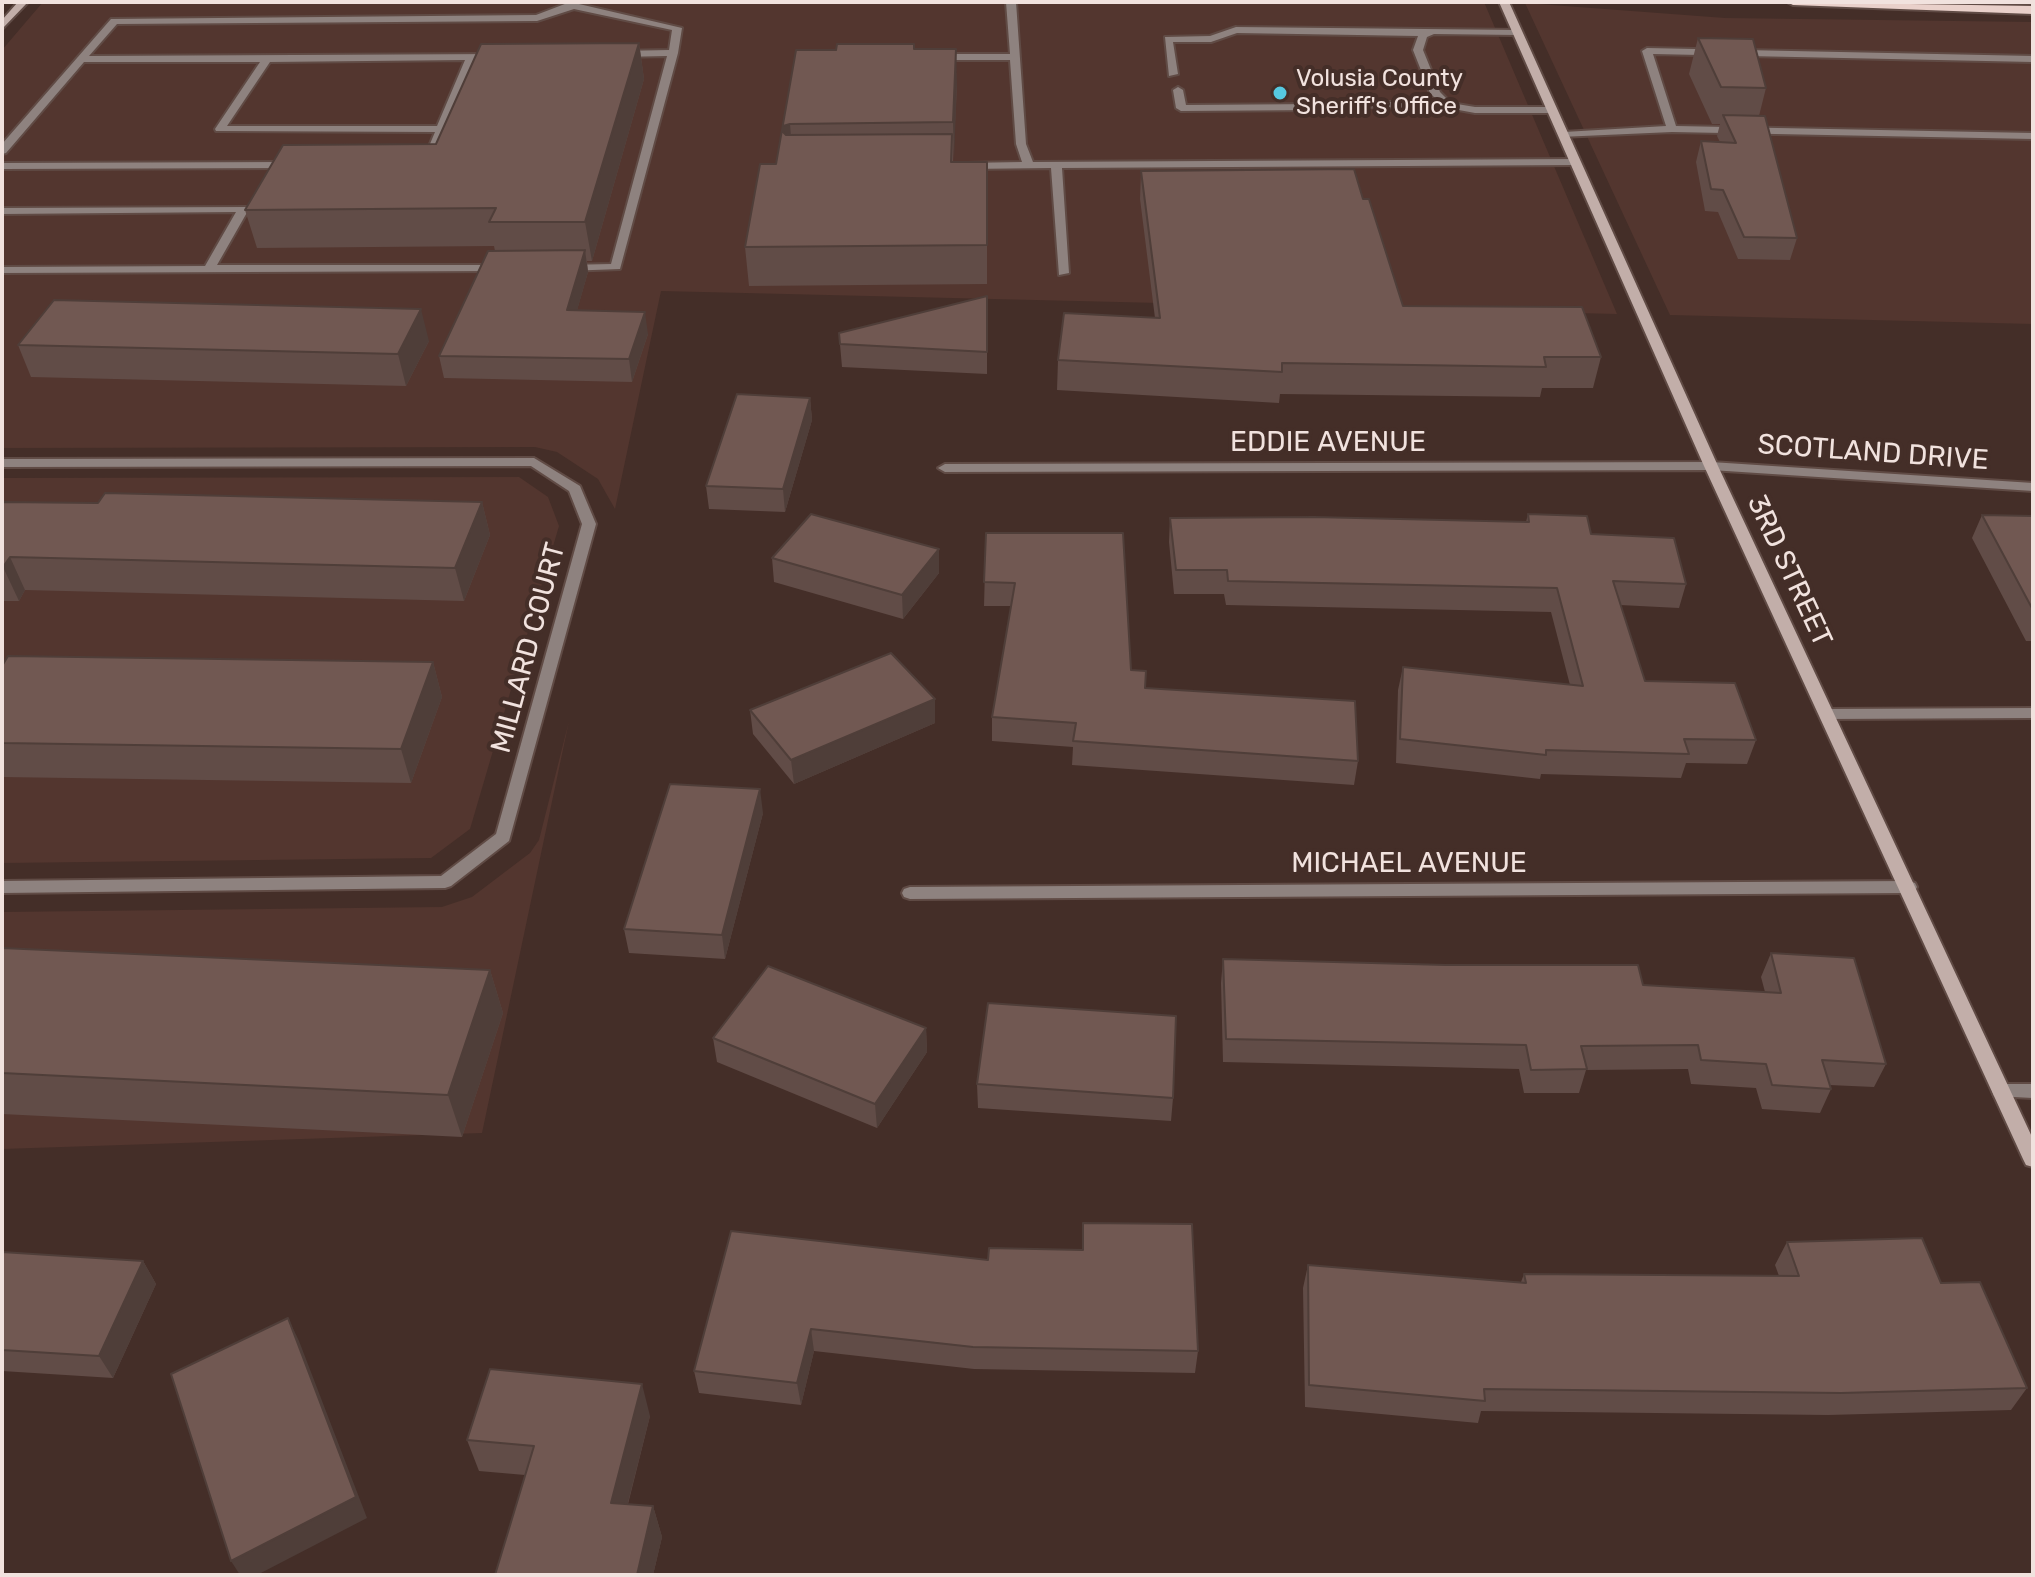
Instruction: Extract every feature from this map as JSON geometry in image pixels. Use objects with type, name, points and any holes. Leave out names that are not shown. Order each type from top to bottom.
[{"type":"main road","points":[[1793,2],[2033,10]]},
{"type":"street","points":[[2,26],[23,2]]},
{"type":"street","points":[[1011,2],[1021,144],[1029,165]]},
{"type":"street","name":"3RD STREET","points":[[1504,2],[1711,466],[2033,1159]]},
{"type":"street","points":[[2,151],[114,21],[537,18],[575,4],[677,28],[616,267],[553,268]]},
{"type":"street","points":[[1173,74],[1168,39],[1211,39],[1236,30],[1517,32]]},
{"type":"street","points":[[1428,33],[1418,43],[1418,50],[1435,93],[1448,105]]},
{"type":"street","points":[[1672,129],[1647,51],[2033,59]]},
{"type":"street","points":[[611,54],[673,53]]},
{"type":"street","points":[[82,59],[502,56]]},
{"type":"street","points":[[411,165],[426,165],[471,57]]},
{"type":"street","points":[[919,57],[1014,57]]},
{"type":"street","points":[[267,59],[220,129],[440,129]]},
{"type":"street","points":[[1178,90],[1181,108],[1319,107]]},
{"type":"street","points":[[1364,105],[1552,110]]},
{"type":"street","points":[[1564,135],[1672,129],[2033,136]]},
{"type":"street","points":[[950,166],[1575,162]]},
{"type":"street","points":[[2,166],[301,165]]},
{"type":"street","points":[[1056,165],[1063,273]]},
{"type":"street","points":[[2,211],[243,209],[209,269]]},
{"type":"street","points":[[2,270],[505,268]]},
{"type":"street","name":"MILLARD COURT","points":[[2,463],[534,462],[575,489],[589,524],[503,837],[445,882],[2,887]]},
{"type":"street","name":"EDDIE AVENUE","points":[[945,468],[1711,466]]},
{"type":"street","name":"SCOTLAND DRIVE","points":[[1711,466],[2033,487]]},
{"type":"street","points":[[1827,714],[2033,713]]},
{"type":"street","name":"MICHAEL AVENUE","points":[[910,893],[1909,887]]},
{"type":"street","points":[[2001,1091],[2033,1091]]},
{"type":"shaded area","points":[[43,2],[1484,2],[1617,314],[661,291],[615,509],[598,479],[557,452],[535,447],[2,448],[2,50]]},
{"type":"shaded area","points":[[1525,3],[1725,18],[2033,22],[2033,324],[1670,315]]},
{"type":"shaded area","points":[[519,477],[548,497],[559,526],[470,829],[431,858],[2,863],[2,478]]},
{"type":"shaded area","points":[[569,721],[482,1133],[2,1149],[2,912],[442,907],[472,897],[530,853],[539,840]]},
{"type":"building","points":[[1698,38],[1753,39],[1766,88],[1721,87]]},
{"type":"building","points":[[639,43],[585,222],[489,222],[496,208],[245,210],[283,145],[436,144],[481,44]]},
{"type":"building","points":[[837,44],[914,44],[914,49],[956,49],[953,122],[790,124],[783,126],[783,132],[786,135],[952,134],[951,162],[987,162],[987,245],[745,247],[760,164],[776,164],[796,50],[836,50]]},
{"type":"building","points":[[1723,115],[1765,116],[1797,238],[1744,237],[1723,190],[1711,189],[1701,141],[1736,143]]},
{"type":"building","points":[[1354,169],[1363,199],[1369,199],[1403,306],[1582,307],[1601,357],[1544,357],[1546,367],[1282,363],[1282,372],[1058,360],[1064,313],[1160,318],[1141,171]]},
{"type":"building","points":[[585,250],[567,310],[645,312],[629,359],[439,356],[488,251]]},
{"type":"building","points":[[987,296],[987,352],[840,344],[839,333]]},
{"type":"building","points":[[54,300],[421,309],[398,354],[18,345]]},
{"type":"building","points":[[737,394],[810,398],[783,489],[706,486]]},
{"type":"building","points":[[105,493],[482,502],[455,568],[10,557],[2,567],[2,502],[98,503]]},
{"type":"building","points":[[811,514],[939,549],[902,595],[772,558]]},
{"type":"building","points":[[1528,514],[1587,516],[1591,534],[1674,538],[1686,584],[1613,581],[1645,681],[1735,683],[1756,740],[1684,739],[1689,754],[1546,750],[1546,755],[1400,739],[1403,667],[1583,686],[1557,588],[1228,581],[1227,570],[1176,570],[1170,518],[1314,517],[1529,522]]},
{"type":"building","points":[[1982,515],[2033,516],[2033,610]]},
{"type":"building","points":[[986,533],[1123,533],[1131,670],[1146,671],[1145,688],[1355,701],[1358,761],[1073,741],[1076,723],[992,717],[1015,583],[984,582]]},
{"type":"building","points":[[891,653],[935,699],[791,760],[750,710]]},
{"type":"building","points":[[8,656],[433,662],[401,749],[2,743],[2,666]]},
{"type":"building","points":[[670,784],[760,789],[722,935],[624,929]]},
{"type":"building","points":[[2,948],[490,970],[448,1095],[2,1073]]},
{"type":"building","points":[[1771,953],[1854,958],[1886,1064],[1822,1060],[1831,1089],[1772,1085],[1766,1064],[1701,1060],[1698,1045],[1581,1046],[1587,1069],[1531,1070],[1526,1045],[1226,1039],[1223,959],[1446,965],[1638,965],[1643,985],[1781,993]]},
{"type":"building","points":[[768,966],[926,1028],[875,1104],[713,1038]]},
{"type":"building","points":[[988,1003],[1176,1016],[1173,1098],[977,1084]]},
{"type":"building","points":[[1083,1223],[1192,1224],[1198,1351],[973,1347],[811,1329],[797,1383],[694,1371],[731,1231],[988,1260],[989,1248],[1083,1250]]},
{"type":"building","points":[[1922,1238],[1941,1283],[1980,1282],[2027,1388],[1841,1393],[1484,1389],[1485,1401],[1309,1385],[1308,1265],[1526,1283],[1524,1274],[1799,1276],[1787,1242]]},
{"type":"building","points":[[2,1252],[143,1261],[99,1356],[2,1350]]},
{"type":"building","points":[[288,1318],[356,1497],[231,1561],[171,1374]]},
{"type":"building","points":[[490,1369],[642,1384],[611,1503],[653,1506],[637,1575],[495,1575],[534,1446],[467,1440]]},
{"type":"place","name":"Volusia County Sheriff's Office","points":[[1280,93]]}]
